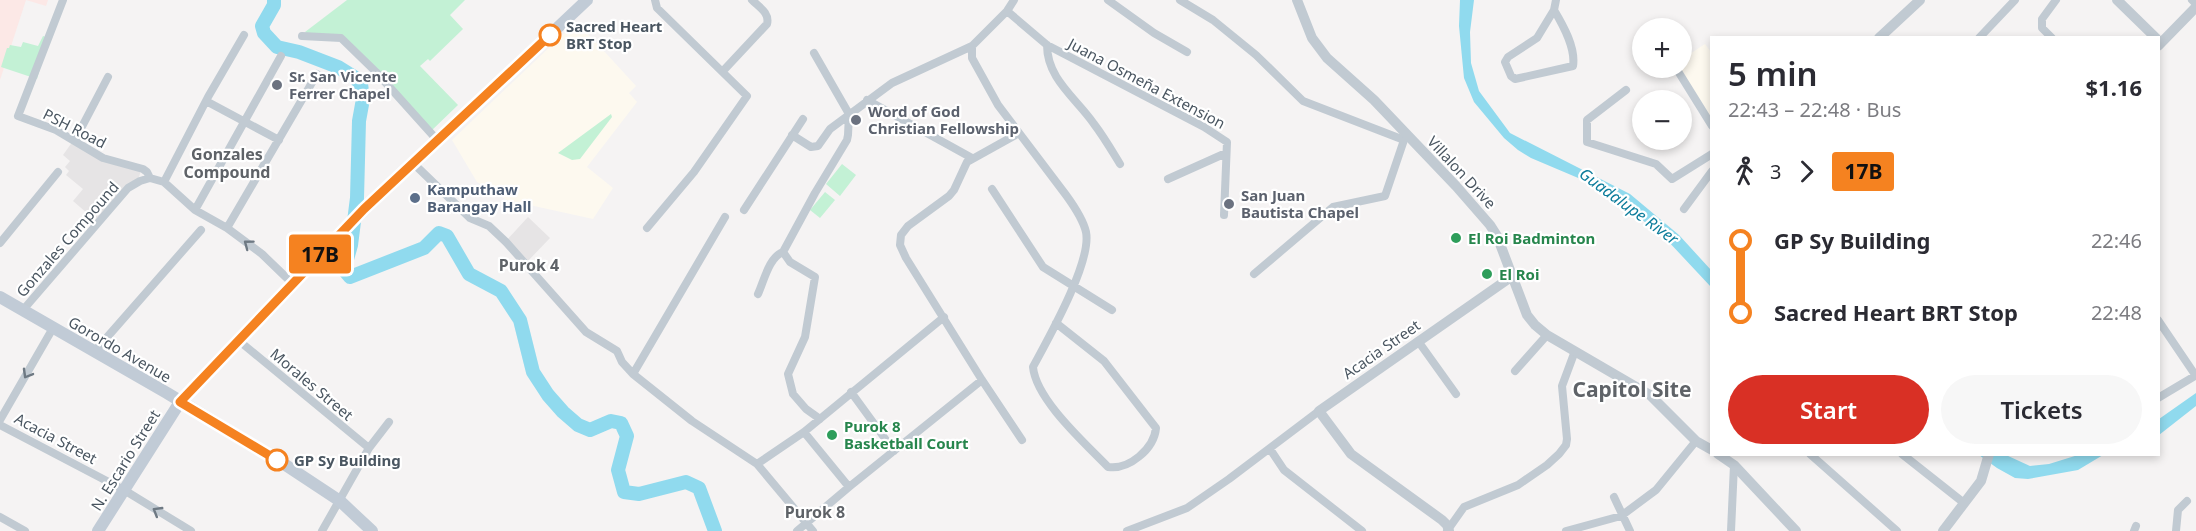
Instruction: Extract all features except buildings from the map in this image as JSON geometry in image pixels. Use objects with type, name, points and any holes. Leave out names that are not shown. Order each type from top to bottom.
[{"type":"main road","name":"N. Escario Street","points":[[98,531],[180,402],[364,209],[587,0]]},
{"type":"main road","name":"Gorordo Avenue","points":[[0,297],[96,351],[340,501],[372,531]]},
{"type":"street","name":"PSH Road","points":[[63,0],[18,116],[56,130],[103,158],[147,171],[150,178]]},
{"type":"street","points":[[647,228],[694,172],[746,99],[746,92],[657,8],[655,0]]},
{"type":"street","points":[[723,71],[767,24],[766,14],[752,0]]},
{"type":"street","points":[[792,135],[811,147],[818,146],[830,129],[892,83],[972,46],[1007,11],[1014,0]]},
{"type":"street","points":[[1108,0],[1159,37],[1187,52]]},
{"type":"street","points":[[1180,0],[1213,20],[1256,55],[1303,101],[1406,138],[1385,196],[1333,207],[1254,274]]},
{"type":"street","name":"Villalon Drive","points":[[1297,0],[1312,38],[1319,49],[1490,225],[1497,237],[1527,315],[1534,325],[1650,395],[1696,441],[1710,449]]},
{"type":"street","points":[[1554,10],[1562,23],[1574,58],[1573,66],[1515,79],[1511,76],[1506,62],[1508,57],[1537,38],[1554,10],[1556,0]]},
{"type":"street","points":[[1881,36],[1920,0]]},
{"type":"street","points":[[1981,36],[2015,0]]},
{"type":"street","points":[[2050,36],[2042,28],[2042,19],[2056,0]]},
{"type":"street","points":[[2117,0],[2152,36]]},
{"type":"street","points":[[2160,40],[2196,6],[2192,0]]},
{"type":"street","name":"Juana Osmeña Extension","points":[[1007,11],[1047,45],[1227,142],[1224,215]]},
{"type":"street","points":[[164,182],[206,101],[244,35]]},
{"type":"street","points":[[302,36],[341,38],[376,72],[438,141]]},
{"type":"street","points":[[1047,45],[1047,58],[1051,69],[1065,90],[1095,125],[1120,164]]},
{"type":"street","points":[[972,46],[972,58],[976,68],[998,105],[1066,195],[1083,223],[1087,242],[1073,285],[1033,367],[1035,380],[1065,424],[1108,467],[1127,466],[1154,441],[1156,428],[1104,361],[1056,323]]},
{"type":"street","points":[[758,294],[773,260],[783,252],[847,140],[849,114],[814,53]]},
{"type":"street","points":[[195,210],[281,56]]},
{"type":"street","points":[[227,228],[317,74]]},
{"type":"street","points":[[75,140],[108,78]]},
{"type":"street","points":[[1682,78],[1710,123]]},
{"type":"street","points":[[1626,90],[1587,120],[1587,142],[1656,164],[1672,179],[1710,155]]},
{"type":"street","points":[[867,100],[972,158]]},
{"type":"street","points":[[206,101],[279,140]]},
{"type":"street","points":[[744,210],[803,119]]},
{"type":"street","points":[[1019,133],[967,162],[954,190],[908,226],[901,235],[900,244],[906,258],[1022,440]]},
{"type":"street","points":[[1168,179],[1226,153]]},
{"type":"street","points":[[413,163],[470,218],[489,226],[506,242],[586,332],[617,351],[622,362],[633,374],[692,421],[757,464],[813,531]]},
{"type":"street","points":[[0,243],[58,172]]},
{"type":"street","points":[[1684,209],[1710,174]]},
{"type":"street","points":[[150,178],[164,182],[195,210],[227,228],[262,254],[292,283]]},
{"type":"street","name":"Gonzales Compound","points":[[23,310],[128,188],[150,178]]},
{"type":"street","points":[[992,189],[1043,267],[1112,310]]},
{"type":"street","points":[[633,374],[724,217]]},
{"type":"street","points":[[96,351],[201,230]]},
{"type":"street","points":[[783,252],[790,262],[815,277],[805,337],[788,374],[793,394],[806,409],[820,419]]},
{"type":"street","name":"Acacia Street","points":[[1127,531],[1187,508],[1319,411],[1511,277]]},
{"type":"street","points":[[757,464],[804,432],[944,317]]},
{"type":"street","points":[[2160,326],[2196,376],[2160,397]]},
{"type":"street","points":[[0,420],[53,328]]},
{"type":"street","points":[[1515,371],[1547,334]]},
{"type":"street","name":"Morales Street","points":[[238,340],[369,448]]},
{"type":"street","points":[[1418,341],[1456,394]]},
{"type":"street","points":[[1319,411],[1351,454],[1442,520],[1448,530],[1464,507],[1518,485],[1547,465],[1566,445],[1562,386],[1575,351]]},
{"type":"street","points":[[797,531],[982,380]]},
{"type":"street","points":[[851,392],[894,451]]},
{"type":"street","points":[[322,531],[369,448],[389,422]]},
{"type":"street","name":"Acacia Street","points":[[0,425],[124,490],[191,531]]},
{"type":"street","points":[[804,432],[849,487]]},
{"type":"street","points":[[1566,531],[1621,516],[1656,490],[1696,441]]},
{"type":"street","points":[[1270,449],[1284,470],[1362,531]]},
{"type":"street","points":[[1721,456],[1734,465],[1796,531]]},
{"type":"street","points":[[1812,456],[1897,531]]},
{"type":"street","points":[[1905,456],[1964,503]]},
{"type":"street","points":[[1943,531],[1981,481],[1988,456]]},
{"type":"street","points":[[1731,531],[1734,465]]},
{"type":"street","points":[[1614,497],[1630,531]]},
{"type":"street","points":[[2176,531],[2178,510],[2187,501]]},
{"type":"street","points":[[0,517],[25,531]]},
{"type":"shaded area","points":[[0,0],[26,0],[0,80]]},
{"type":"shaded area","points":[[26,0],[48,0],[46,6]]},
{"type":"shaded area","points":[[575,23],[636,86],[629,93],[637,102],[587,167],[613,188],[593,219],[507,200],[477,182],[452,140]]},
{"type":"shaded area","points":[[1705,44],[1710,51],[1710,118],[1686,78],[1692,78],[1692,52]]},
{"type":"shaded area","points":[[73,141],[141,170],[138,181],[95,220],[73,201],[83,189],[66,175],[69,171],[65,167],[70,161],[63,155]]},
{"type":"shaded area","points":[[528,217],[550,238],[527,262],[506,241]]},
{"type":"green space","points":[[347,0],[465,0],[450,15],[463,29],[430,61],[428,59],[420,66],[458,105],[430,132],[339,36],[312,36],[305,32]]},
{"type":"green space","points":[[43,36],[49,38],[37,79],[1,67],[10,45],[21,47],[23,42],[38,46]]},
{"type":"green space","points":[[611,114],[612,117],[580,159],[572,160],[558,153]]},
{"type":"green space","points":[[842,164],[856,175],[840,196],[826,184]]},
{"type":"green space","points":[[825,192],[835,200],[820,218],[810,210]]},
{"type":"water","name":"Guadalupe River","points":[[1460,0],[1474,0],[1470,32],[1471,63],[1479,91],[1510,133],[1630,194],[1679,235],[1710,269],[1710,286],[1667,240],[1635,214],[1590,183],[1531,158],[1504,138],[1474,102],[1464,78],[1459,26]]},
{"type":"water","points":[[2196,393],[2196,406],[2160,434],[2160,418]]},
{"type":"water","points":[[1980,456],[2008,456],[2030,466],[2049,464],[2075,456],[2101,456],[2078,470],[2028,479],[2015,478]]},
{"type":"waterway","points":[[274,0],[274,5],[262,26],[264,33],[277,47],[299,52],[338,67],[361,84],[363,99],[359,121],[357,198],[351,245],[344,270],[350,277],[424,248],[439,233],[447,236],[469,274],[501,291],[520,320],[533,372],[563,412],[578,425],[590,430],[611,421],[621,423],[627,436],[618,470],[624,492],[639,494],[686,482],[699,488],[715,531]]},
{"type":"bus line","name":"17B","points":[[277,460],[180,402],[364,209],[550,35]]},
{"type":"place","name":"Sacred Heart BRT Stop","points":[[550,35]]},
{"type":"place","name":"Sr. San Vicente Ferrer Chapel","points":[[277,85]]},
{"type":"place","name":"Word of God Christian Fellowship","points":[[856,120]]},
{"type":"place","name":"Kamputhaw Barangay Hall","points":[[415,198]]},
{"type":"place","name":"San Juan Bautista Chapel","points":[[1229,204]]},
{"type":"place","name":"El Roi Badminton","points":[[1456,238]]},
{"type":"place","name":"El Roi","points":[[1487,274]]},
{"type":"place","name":"Purok 8 Basketball Court","points":[[832,435]]},
{"type":"place","name":"GP Sy Building","points":[[277,460]]},
{"type":"district","name":"Gonzales Compound","points":[[227,163]]},
{"type":"district","name":"Purok 4","points":[[529,265]]},
{"type":"district","name":"Capitol Site","points":[[1632,389]]},
{"type":"district","name":"Purok 8","points":[[815,512]]}]
